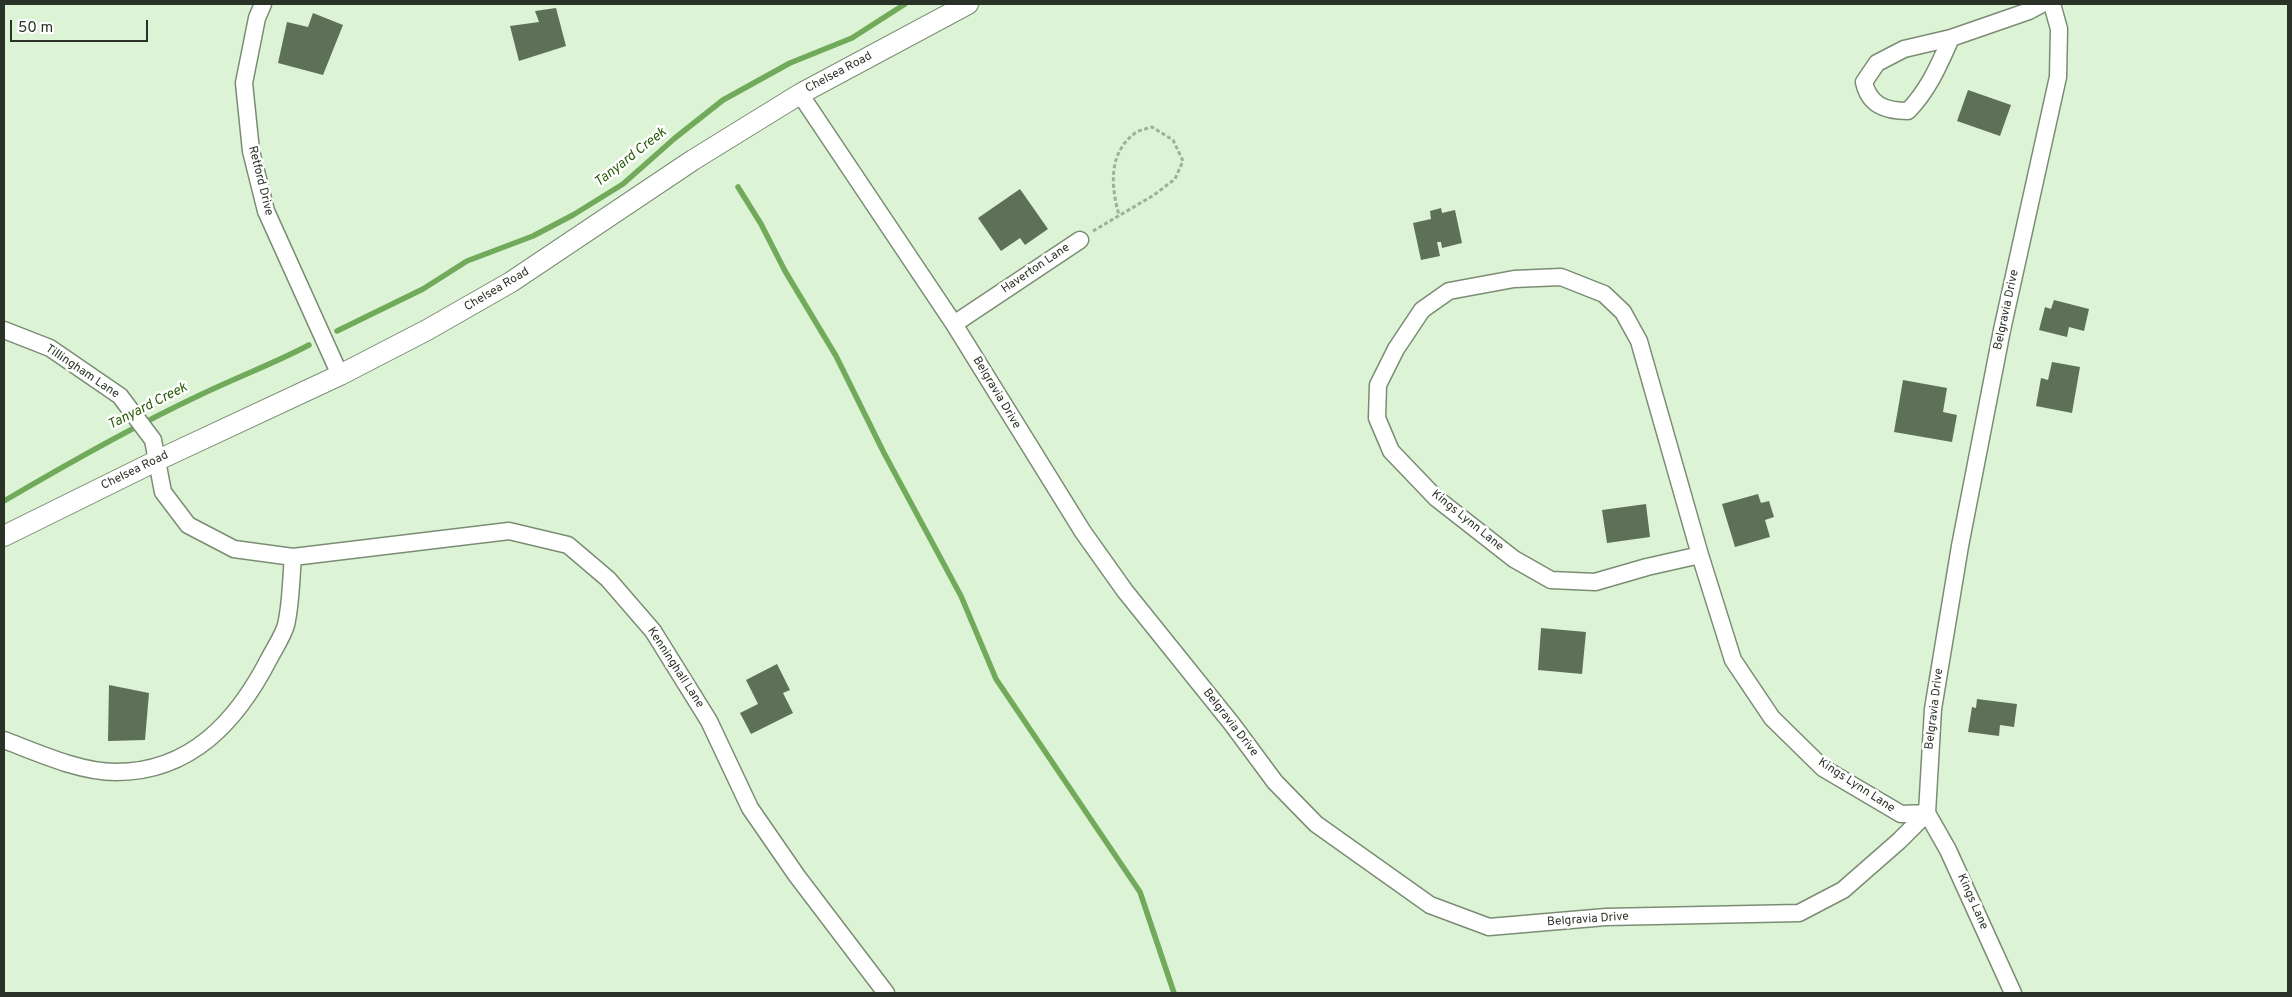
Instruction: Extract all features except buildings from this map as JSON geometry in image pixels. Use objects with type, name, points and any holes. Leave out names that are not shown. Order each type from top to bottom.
[{"type":"street","name":"Retford Drive","points":[[263,4],[257,18],[244,83],[251,151],[266,211],[340,375]]},
{"type":"street","name":"Chelsea Road","points":[[4,536],[156,450],[340,375],[427,330],[511,282],[693,160],[800,94],[968,4]]},
{"type":"street","points":[[1951,38],[1933,79],[1908,111],[1894,111],[1877,104],[1867,94],[1864,82],[1877,63],[1904,49],[1951,38],[2029,11],[2042,4]]},
{"type":"street","name":"Belgravia Drive","points":[[800,94],[954,324],[1083,532],[1125,592],[1232,724],[1276,782],[1316,824],[1430,905],[1489,927],[1606,917],[1798,913],[1843,890],[1927,814],[1933,709],[1960,546],[2002,330],[2058,77],[2059,29],[2052,4]]},
{"type":"street","name":"Haverton Lane","points":[[954,324],[1080,240]]},
{"type":"street","name":"Kings Lynn Lane","points":[[1700,555],[1647,566],[1595,582],[1551,580],[1514,559],[1436,498],[1391,450],[1377,418],[1378,385],[1396,349],[1422,310],[1449,291],[1514,279],[1561,277],[1604,294],[1623,312],[1639,341],[1700,555],[1733,660],[1772,718],[1824,768],[1901,814],[1927,814]]},
{"type":"street","name":"Tillingham Lane","points":[[4,330],[50,348],[120,396],[156,450]]},
{"type":"street","name":"Kenninghall Lane","points":[[156,450],[163,492],[188,525],[234,549],[293,557],[509,531],[568,545],[608,579],[653,631],[709,721],[750,808],[797,876],[886,993]]},
{"type":"street","points":[[4,740],[67,764],[116,772],[156,768],[197,750],[231,718],[262,672],[286,626],[293,557]]},
{"type":"street","name":"Kings Lane","points":[[1927,814],[1948,850],[2013,993]]},
{"type":"path","name":"Haverton Lane","points":[[1080,240],[1119,214],[1154,196],[1175,179],[1183,161],[1173,140],[1152,127],[1135,133],[1120,148],[1113,173],[1113,195],[1119,214]]},
{"type":"waterway","name":"Tanyard Creek","points":[[337,331],[423,289],[467,261],[533,236],[573,215],[623,184],[675,138],[723,100],[790,63],[852,38],[905,4]]},
{"type":"waterway","points":[[738,187],[836,356],[884,453],[961,596],[996,679],[1140,892],[1174,993]]},
{"type":"waterway","name":"Tanyard Creek","points":[[4,501],[149,420],[309,345]]}]
